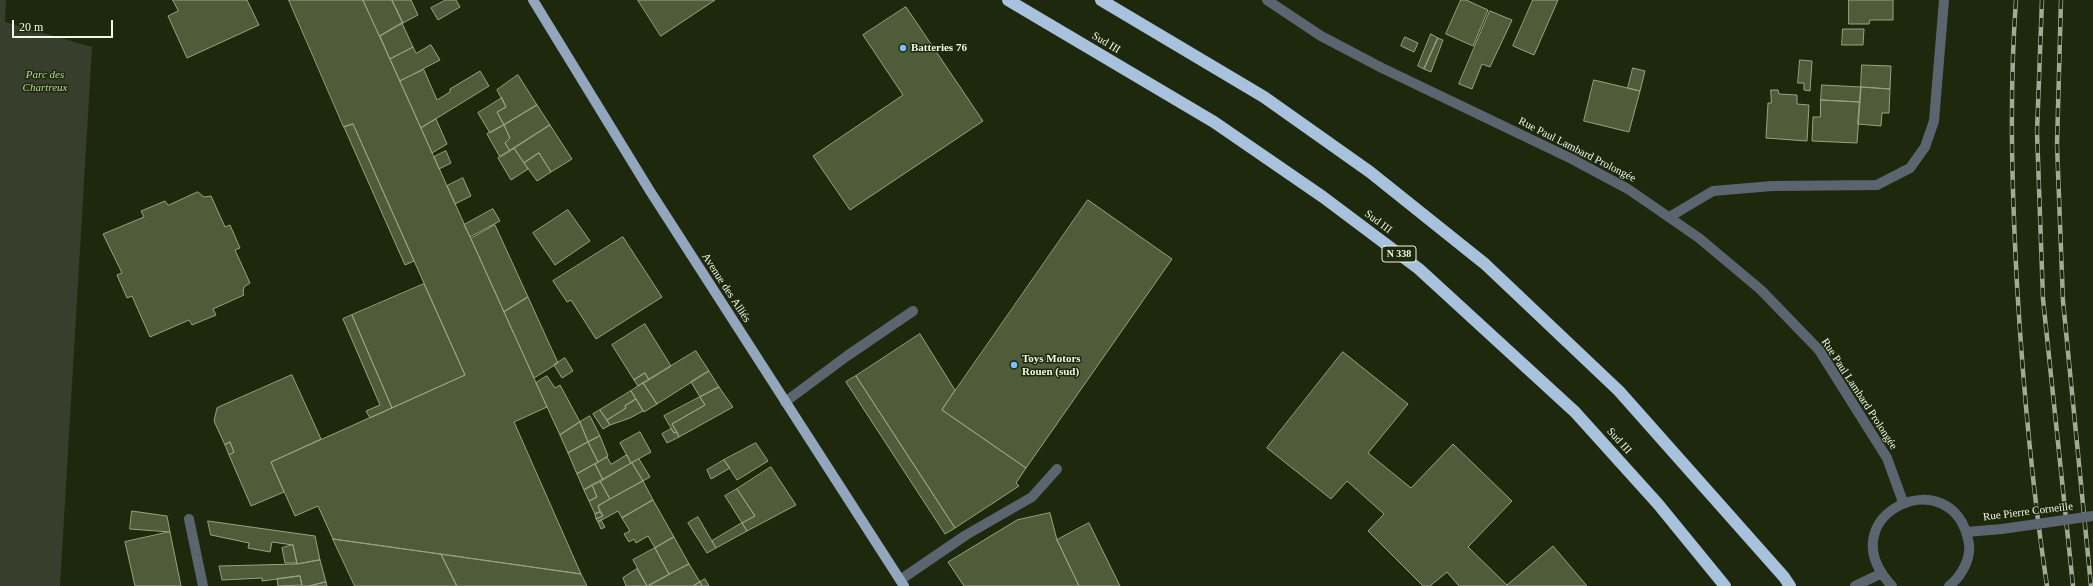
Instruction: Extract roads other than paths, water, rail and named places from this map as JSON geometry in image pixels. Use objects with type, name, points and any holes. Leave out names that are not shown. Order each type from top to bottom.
[{"type":"highway","name":"Sud III","points":[[1008,0],[1214,122],[1323,197],[1419,269],[1575,412],[1658,504],[1725,586]]},
{"type":"highway","points":[[1102,0],[1264,97],[1370,172],[1485,264],[1619,392],[1784,577],[1790,586]]},
{"type":"main road","name":"Avenue des Alliés","points":[[533,0],[650,191],[902,583]]},
{"type":"street","name":"Rue Paul Lambard Prolongée","points":[[1267,0],[1321,36],[1382,68],[1572,159],[1628,188],[1671,216],[1761,290],[1819,350],[1887,458],[1903,502]]},
{"type":"street","points":[[1671,216],[1713,191],[1772,186],[1877,185],[1910,168],[1925,147],[1934,121],[1944,0]]},
{"type":"street","points":[[785,402],[847,356],[913,311]]},
{"type":"street","points":[[902,583],[966,535],[1032,497],[1057,469]]},
{"type":"street","points":[[1892,586],[1880,574],[1874,561],[1872,547],[1874,533],[1881,520],[1890,510],[1903,502],[1918,499],[1934,500],[1948,507],[1959,518],[1966,532],[1969,546],[1967,561],[1961,574],[1949,586]]},
{"type":"street","name":"Rue Pierre Corneille","points":[[1966,532],[2002,529],[2093,516]]},
{"type":"street","points":[[188,519],[203,586]]},
{"type":"street","points":[[1856,586],[1880,574]]},
{"type":"railway","points":[[2016,0],[2012,71],[2012,142],[2017,285],[2029,436],[2047,586]]},
{"type":"railway","points":[[2042,0],[2037,132],[2043,299],[2073,586]]},
{"type":"railway","points":[[2061,0],[2057,145],[2063,301],[2091,586]]},
{"type":"place","name":"Batteries 76","points":[[903,48]]},
{"type":"place","name":"Toys Motors Rouen (sud)","points":[[1014,365]]},
{"type":"park label","name":"Parc des Chartreux","points":[[45,81]]}]
